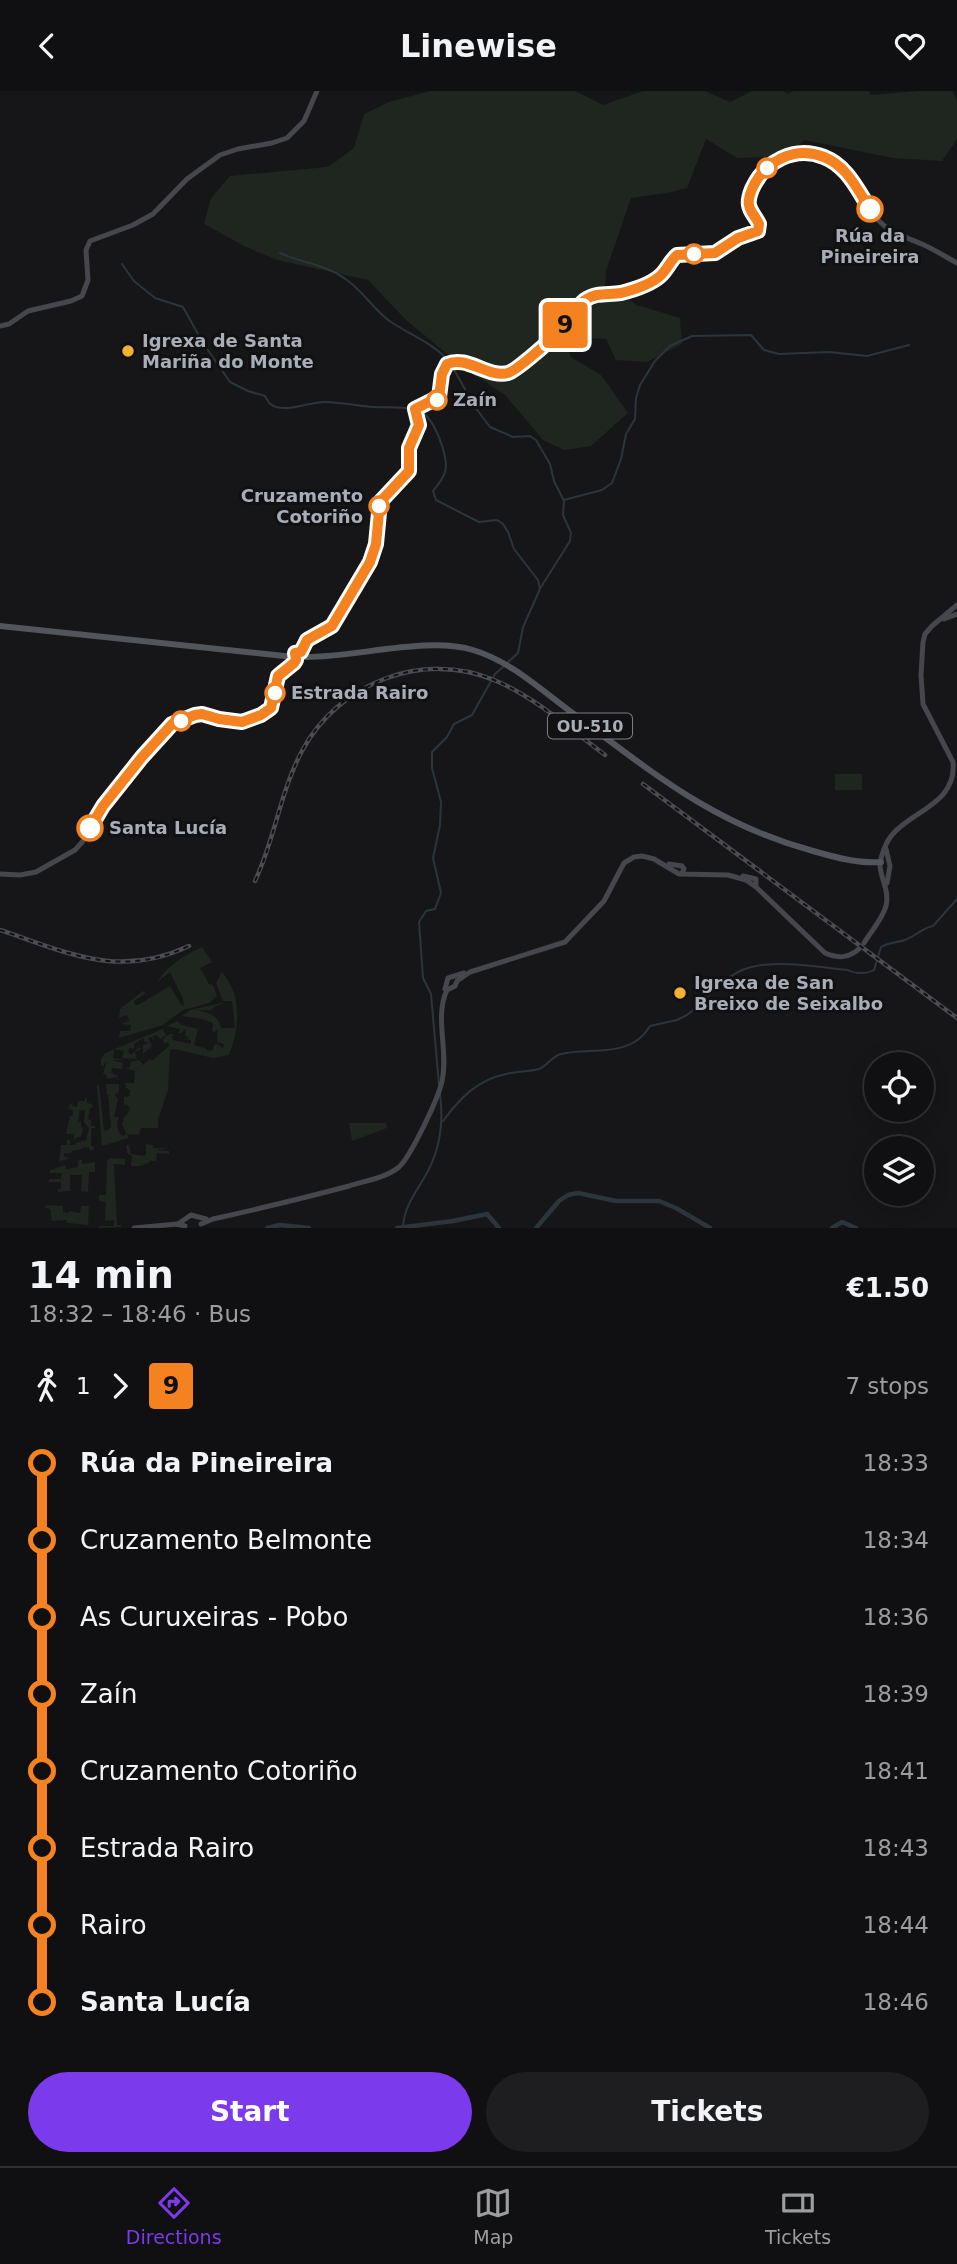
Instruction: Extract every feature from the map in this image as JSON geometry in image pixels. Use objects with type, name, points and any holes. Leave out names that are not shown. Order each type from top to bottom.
[{"type":"main road","name":"OU-510","points":[[0,626],[299,656],[329,657],[436,645],[471,649],[505,663],[665,783],[714,813],[752,831],[790,844],[884,866]]},
{"type":"street","points":[[0,327],[12,323],[22,314],[81,297],[88,280],[86,250],[90,241],[150,216],[190,176],[220,155],[278,141],[292,134],[307,116],[317,91]]},
{"type":"street","points":[[0,874],[20,875],[36,872],[75,850],[103,806],[172,724],[195,715],[239,722],[265,713],[274,702],[278,676],[299,656],[307,640],[332,626],[370,562],[376,544],[380,502],[409,471],[409,448],[419,425],[415,409],[439,397],[442,374],[447,364],[460,362],[497,373],[511,373],[522,367],[556,334],[583,301],[601,294],[619,293],[660,276],[677,255],[715,253],[738,238],[754,234],[758,231],[759,224],[748,207],[757,180],[779,159],[800,154],[825,157],[846,172],[871,211],[889,229],[957,263]]},
{"type":"street","points":[[922,675],[925,633],[956,610]]},
{"type":"street","points":[[925,633],[943,619]]},
{"type":"street","points":[[925,646],[928,635],[943,619]]},
{"type":"street","points":[[862,945],[885,908],[887,897],[884,866],[889,839],[901,826],[940,802],[952,785],[955,767],[923,704],[921,684],[925,633]]},
{"type":"street","points":[[924,658],[924,695]]},
{"type":"street","points":[[921,684],[933,725]]},
{"type":"street","points":[[595,912],[620,865],[630,857],[649,855],[679,869],[744,878],[754,882],[763,894]]},
{"type":"street","points":[[135,1228],[185,1225],[192,1215],[200,1223],[337,1189],[395,1170],[407,1156],[441,1086],[441,1006],[449,985],[455,986],[455,979],[471,970],[567,939],[606,900],[622,866],[631,859],[649,857],[679,869],[743,876],[754,882],[819,946],[832,954],[853,954]]},
{"type":"street","points":[[733,876],[752,884],[821,951],[835,957],[846,957],[862,945],[887,910],[889,900],[884,866]]},
{"type":"street","points":[[567,939],[603,900]]},
{"type":"shaded area","points":[[430,91],[575,91],[603,105],[643,91],[705,91],[730,102],[752,91],[784,91],[788,94],[793,91],[868,91],[871,95],[952,91],[957,100],[957,139],[942,161],[893,158],[804,140],[789,156],[737,158],[706,139],[687,188],[631,198],[606,271],[605,291],[637,305],[680,318],[682,344],[647,362],[616,360],[606,339],[563,337],[571,357],[601,375],[628,413],[591,446],[564,450],[543,440],[505,395],[464,368],[406,320],[368,280],[277,260],[204,224],[211,198],[230,176],[328,167],[354,148],[364,114],[389,102]]},
{"type":"shaded area","points":[[835,774],[862,774],[862,790],[835,790]]},
{"type":"shaded area","points":[[202,947],[212,962],[200,968],[209,984],[213,985],[217,996],[209,1003],[183,1010],[163,1025],[119,1038],[120,1031],[130,1031],[131,1025],[121,1024],[129,1021],[127,1015],[119,1018],[120,1009],[143,991],[146,993],[134,1001],[135,1005],[170,986],[182,1006],[184,1005],[170,972],[157,982],[177,961]]},
{"type":"shaded area","points":[[222,972],[233,991],[237,1011],[235,1033],[229,1055],[213,1058],[170,1050],[168,1090],[158,1119],[158,1128],[141,1128],[139,1135],[127,1134],[129,1138],[102,1146],[97,1085],[104,1130],[107,1131],[111,1127],[110,1095],[107,1095],[106,1084],[119,1084],[119,1091],[115,1095],[118,1099],[114,1117],[119,1117],[118,1131],[125,1136],[122,1124],[130,1108],[126,1104],[124,1106],[124,1097],[130,1096],[130,1090],[125,1083],[134,1083],[135,1071],[126,1068],[130,1067],[131,1062],[139,1060],[143,1065],[150,1059],[152,1061],[170,1045],[167,1042],[164,1044],[163,1039],[170,1034],[175,1035],[172,1036],[173,1040],[191,1044],[191,1040],[184,1039],[190,1038],[185,1036],[186,1030],[179,1033],[180,1029],[167,1026],[177,1021],[198,1029],[194,1045],[207,1051],[213,1050],[217,1044],[223,1048],[224,1044],[217,1042],[218,1029],[212,1031],[213,1023],[182,1016],[190,1010],[222,1003],[211,1010],[195,1010],[212,1015],[221,1028],[235,1028],[232,1001],[223,1001],[216,983]]},
{"type":"shaded area","points":[[165,1028],[163,1030],[166,1035],[161,1039],[156,1035],[153,1036],[154,1040],[148,1038],[152,1046],[143,1054],[143,1045],[149,1043],[143,1038],[134,1044],[133,1049],[129,1048],[131,1055],[139,1047],[141,1049],[135,1052],[137,1059],[122,1058],[124,1051],[114,1049]]},
{"type":"shaded area","points":[[114,1049],[113,1058],[124,1060],[112,1060],[123,1063],[122,1069],[112,1068],[111,1073],[118,1076],[118,1080],[117,1077],[107,1079],[103,1074],[107,1061],[101,1066],[105,1053]]},
{"type":"shaded area","points":[[85,1098],[93,1107],[90,1108],[88,1119],[91,1120],[91,1126],[95,1126],[91,1128],[91,1146],[94,1149],[90,1151],[89,1148],[83,1147],[71,1153],[64,1153],[64,1157],[70,1158],[59,1162],[61,1145],[67,1145],[67,1140],[70,1140],[70,1145],[75,1145],[86,1140],[89,1128],[84,1122],[85,1110],[80,1110],[78,1122],[81,1122],[83,1128],[81,1137],[74,1140],[74,1134],[66,1134],[70,1116],[73,1115],[73,1110],[68,1109],[71,1102],[72,1106],[77,1107],[78,1101],[85,1101]]},
{"type":"shaded area","points":[[349,1123],[386,1123],[387,1128],[352,1141]]},
{"type":"shaded area","points":[[146,1144],[153,1145],[153,1148],[169,1148],[156,1150],[169,1151],[169,1154],[157,1153],[156,1161],[131,1166],[132,1156],[127,1153],[126,1145],[129,1145],[131,1154],[144,1156]]},
{"type":"shaded area","points":[[110,1158],[125,1159],[125,1165],[114,1164],[117,1225],[121,1227],[99,1228],[114,1226],[114,1220],[105,1221],[106,1202],[99,1201],[99,1195],[106,1195],[107,1161]]},
{"type":"shaded area","points":[[82,1159],[82,1164],[95,1162],[95,1172],[89,1172],[88,1192],[81,1191],[82,1175],[70,1175],[70,1191],[58,1192],[61,1182],[49,1182],[49,1179],[61,1179],[62,1173],[50,1173],[50,1170],[65,1165],[66,1169],[78,1167],[78,1161]]},
{"type":"shaded area","points":[[46,1205],[63,1206],[63,1212],[68,1213],[80,1213],[81,1206],[89,1206],[88,1225],[67,1223],[67,1220],[52,1221],[50,1209],[45,1208]]},
{"type":"waterway","points":[[280,253],[344,278],[385,317],[429,344],[449,361]]},
{"type":"waterway","points":[[122,264],[134,281],[155,298],[183,307],[203,343],[230,382],[265,396],[274,406],[288,408],[325,402],[412,409]]},
{"type":"waterway","points":[[564,500],[602,490],[612,483],[626,434],[635,419],[640,385],[655,361],[670,346],[692,336],[751,335],[764,350],[779,354],[829,352],[867,356],[909,345]]},
{"type":"waterway","points":[[452,366],[475,407],[490,427],[513,437],[530,436],[536,440],[550,464],[554,481],[564,501],[563,515],[571,533],[570,541],[541,587]]},
{"type":"waterway","points":[[418,410],[429,419],[443,447],[446,465],[445,472],[433,491],[436,500],[479,522],[497,520],[503,524],[514,549],[538,580],[540,589],[523,627],[518,653],[507,663]]},
{"type":"waterway","points":[[439,1085],[431,994],[423,978],[419,922],[426,911],[435,909],[441,893],[433,858],[440,825],[441,802],[432,768],[432,752],[447,737],[454,724],[472,715],[495,674],[503,667]]},
{"type":"waterway","points":[[443,1121],[478,1085],[510,1073],[539,1069],[561,1054],[621,1048],[642,1036],[650,1026],[687,1015],[725,981],[750,967],[792,964],[857,973],[874,970],[881,947],[905,940],[933,926],[957,899]]},
{"type":"waterway","points":[[403,1227],[407,1208],[437,1148],[441,1127],[440,1094]]},
{"type":"waterway","points":[[536,1228],[559,1201],[578,1193],[616,1201],[659,1201],[710,1228]]},
{"type":"waterway","points":[[397,1228],[487,1214],[499,1228]]},
{"type":"waterway","points":[[832,1228],[842,1222],[856,1228]]},
{"type":"waterway","points":[[267,1228],[280,1225],[309,1228]]},
{"type":"railway","points":[[255,881],[268,849],[288,783],[302,751],[318,727],[337,707],[360,691],[385,679],[412,671],[439,669],[467,672],[494,680],[538,704],[605,755]]},
{"type":"railway","points":[[643,784],[957,1018]]},
{"type":"railway","points":[[0,930],[71,954],[116,962],[163,956],[189,946]]},
{"type":"bus line","name":"9","points":[[90,828],[103,806],[172,724],[202,714],[242,722],[271,708],[278,676],[294,663],[295,653],[301,652],[307,640],[332,626],[370,562],[376,544],[380,502],[409,471],[408,452],[419,425],[415,409],[422,404],[438,400],[443,369],[447,364],[460,362],[497,373],[511,373],[522,367],[556,334],[588,298],[629,291],[661,276],[677,255],[715,253],[738,238],[754,234],[758,231],[759,224],[748,207],[750,195],[766,169],[786,156],[813,154],[825,157],[846,172],[870,209]]},
{"type":"place","name":"Rúa da Pineireira","points":[[870,209]]},
{"type":"place","name":"Igrexa de Santa Mariña do Monte","points":[[128,351]]},
{"type":"place","name":"Zaín","points":[[437,400]]},
{"type":"place","name":"Cruzamento Cotoriño","points":[[379,506]]},
{"type":"place","name":"Estrada Rairo","points":[[275,693]]},
{"type":"place","name":"Santa Lucía","points":[[90,828]]},
{"type":"place","name":"Igrexa de San Breixo de Seixalbo","points":[[680,993]]}]
